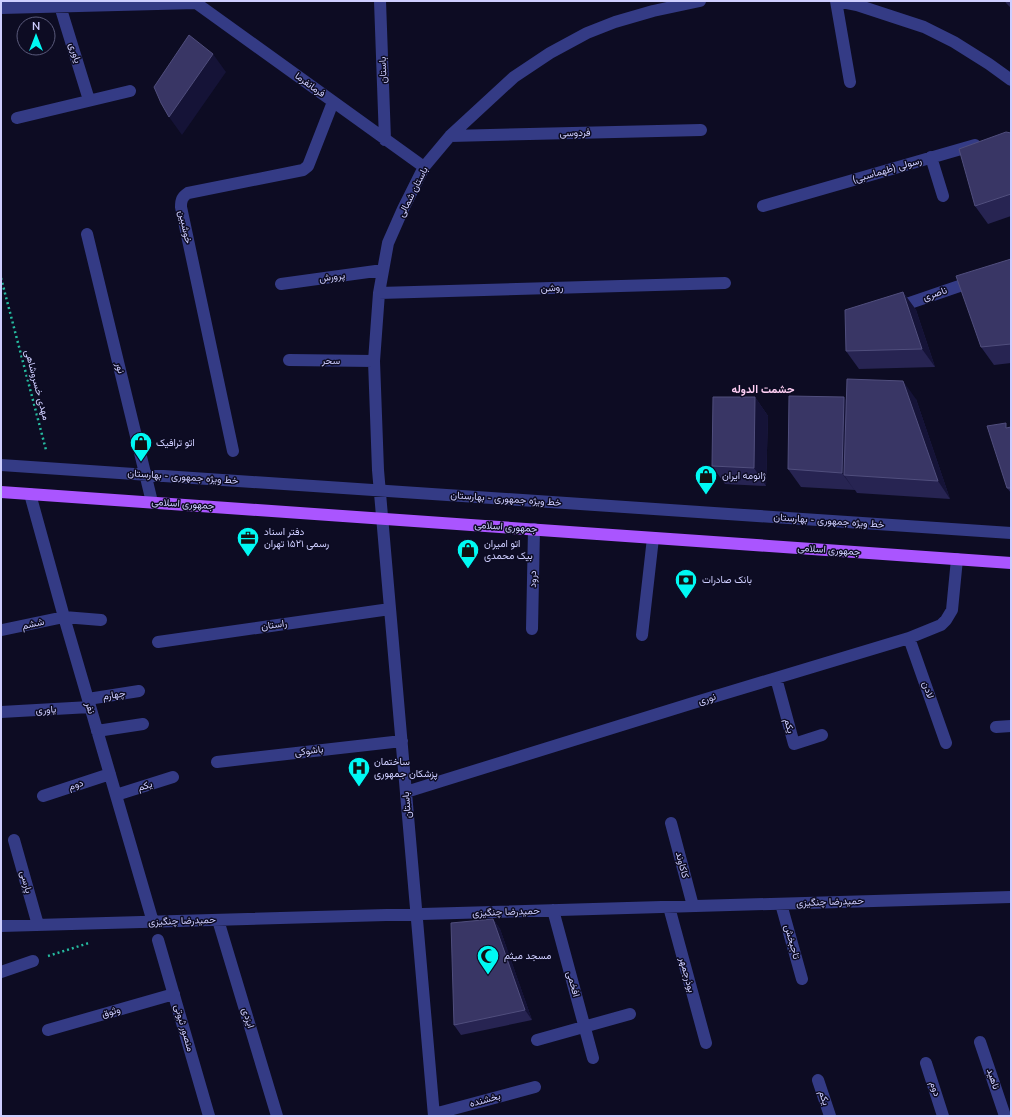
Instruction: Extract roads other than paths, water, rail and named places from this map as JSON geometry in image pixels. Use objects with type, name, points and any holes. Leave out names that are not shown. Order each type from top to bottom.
[{"type":"main road","name":"جمهوری اسلامی","points":[[1,492],[1011,563]]},
{"type":"street","name":"باستان","points":[[380,1],[385,140]]},
{"type":"street","points":[[653,11],[667,1]]},
{"type":"street","name":"باستان شمالی","points":[[378,470],[374,361],[379,293],[388,243],[424,167],[450,136],[514,76],[550,53],[587,33],[615,22],[653,11],[700,1]]},
{"type":"street","points":[[850,82],[836,1],[857,4],[924,27],[954,42],[1011,80]]},
{"type":"street","name":"فرمانفرما","points":[[195,2],[424,167]]},
{"type":"street","points":[[1,8],[34,4],[60,6],[195,2]]},
{"type":"street","name":"یاوری","points":[[60,6],[89,100]]},
{"type":"street","points":[[17,118],[130,91]]},
{"type":"street","name":"خوشبین","points":[[233,451],[181,207],[181,200],[188,193],[303,170],[308,166],[333,102]]},
{"type":"street","name":"فردوسی","points":[[450,136],[701,130]]},
{"type":"street","name":"رسولی (طهماسبی)","points":[[763,206],[983,143]]},
{"type":"street","points":[[931,157],[943,196]]},
{"type":"street","name":"نور","points":[[87,234],[152,502]]},
{"type":"street","name":"پرورش","points":[[281,284],[383,270]]},
{"type":"street","name":"ناصری","points":[[881,313],[982,278]]},
{"type":"street","name":"روشن","points":[[379,293],[725,283]]},
{"type":"street","name":"سحر","points":[[288,360],[374,361]]},
{"type":"street","name":"خط ویژه جمهوری - بهارستان","points":[[1,465],[1011,533]]},
{"type":"street","name":"باستان","points":[[378,470],[434,1115]]},
{"type":"street","name":"نفر","points":[[30,494],[64,617],[153,922]]},
{"type":"street","name":"درود","points":[[532,629],[534,529]]},
{"type":"street","points":[[642,636],[653,538]]},
{"type":"street","name":"نوری","points":[[406,792],[909,638],[940,625],[946,620],[952,610],[957,559]]},
{"type":"street","name":"راستان","points":[[158,642],[390,608]]},
{"type":"street","name":"ششم","points":[[2,630],[64,617],[101,620]]},
{"type":"street","name":"لادن","points":[[909,638],[946,742]]},
{"type":"street","name":"یکم","points":[[776,678],[794,744],[822,735]]},
{"type":"street","name":"چهارم","points":[[89,703],[139,691]]},
{"type":"street","name":"یاوری","points":[[1,712],[89,703]]},
{"type":"street","points":[[98,731],[143,724]]},
{"type":"street","points":[[996,727],[1011,726]]},
{"type":"street","name":"باشوکی","points":[[217,762],[402,741]]},
{"type":"street","name":"دوم","points":[[43,796],[110,774]]},
{"type":"street","name":"یکم","points":[[116,795],[173,777]]},
{"type":"street","name":"کاکاوند","points":[[671,823],[693,906]]},
{"type":"street","name":"پارسی","points":[[14,840],[38,925]]},
{"type":"street","name":"حمیدرضا چنگیزی","points":[[1,926],[1011,897]]},
{"type":"street","name":"تاجبخش","points":[[781,904],[802,979]]},
{"type":"street","name":"بوذرجمهر","points":[[669,907],[706,1043]]},
{"type":"street","name":"افخمی","points":[[553,910],[593,1058]]},
{"type":"street","name":"ایزدی","points":[[218,920],[277,1116]]},
{"type":"street","name":"منصور ثبوتی","points":[[158,940],[209,1116]]},
{"type":"street","points":[[1,972],[33,961]]},
{"type":"street","name":"وثوق","points":[[48,1030],[174,994]]},
{"type":"street","points":[[537,1040],[630,1014]]},
{"type":"street","name":"ناهید","points":[[980,1042],[1006,1116]]},
{"type":"street","name":"دوم","points":[[926,1063],[943,1116]]},
{"type":"street","name":"یکم","points":[[818,1080],[830,1116]]},
{"type":"street","name":"بخشنده","points":[[434,1115],[536,1086]]},
{"type":"place","name":"اتو ترافیک","points":[[141,462]]},
{"type":"place","name":"ژانومه ایران","points":[[706,496]]},
{"type":"place","name":"دفتر اسناد رسمی ۱۵۲۱ تهران","points":[[248,558]]},
{"type":"place","name":"اتو امیران بیک محمدی","points":[[468,570]]},
{"type":"place","name":"بانک صادرات","points":[[686,600]]},
{"type":"place","name":"ساختمان پزشکان جمهوری","points":[[359,788]]},
{"type":"place","name":"مسجد میثم","points":[[488,976]]},
{"type":"district","name":"حشمت الدوله","points":[[763,389]]}]
